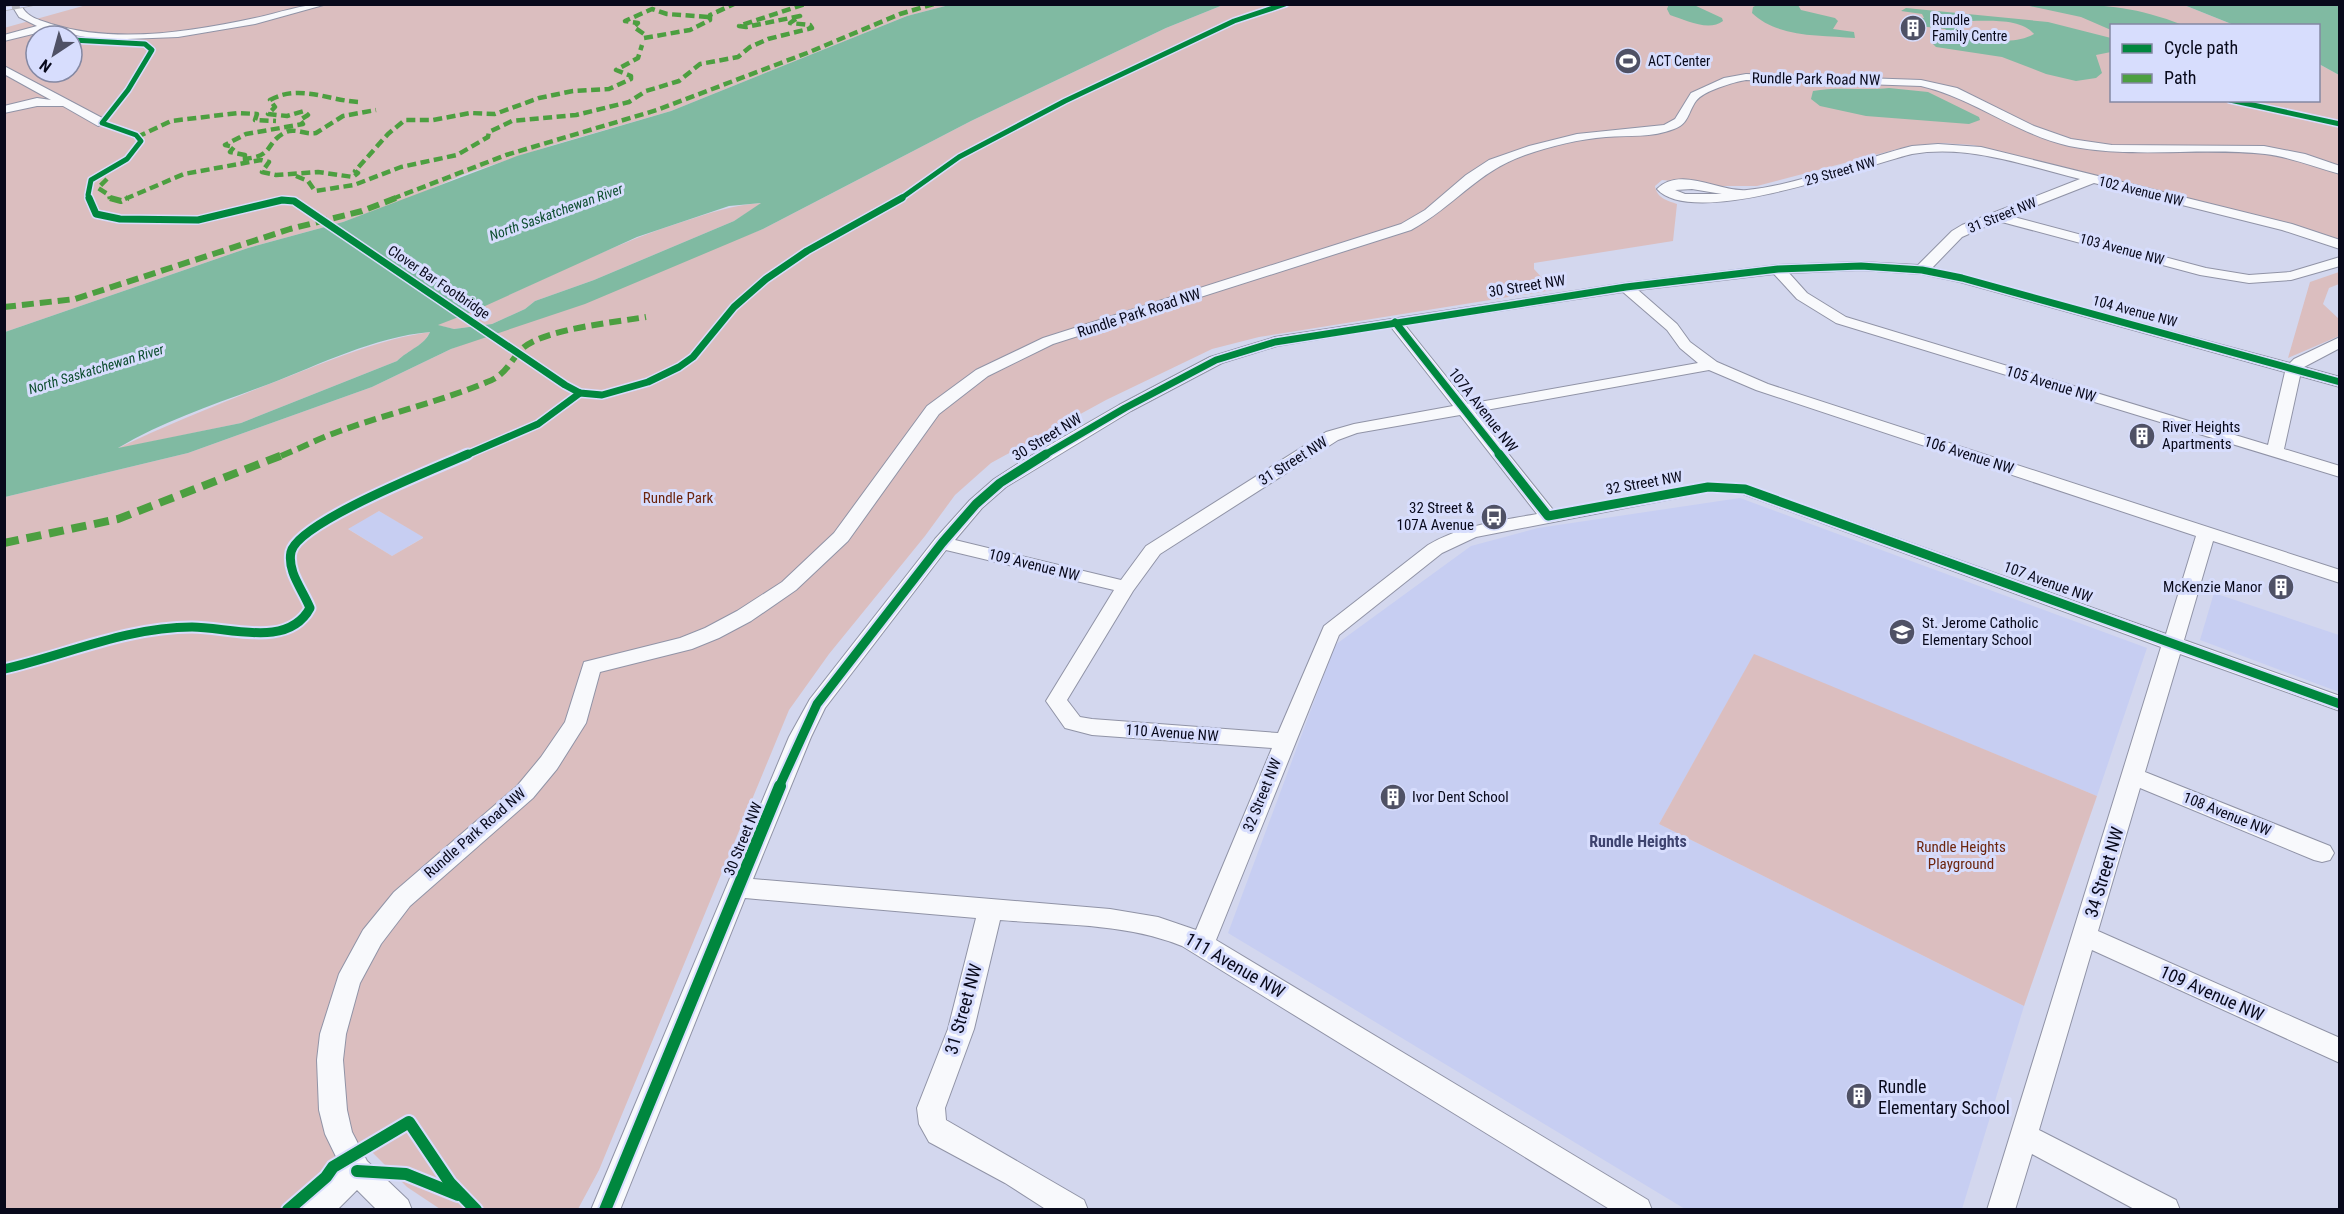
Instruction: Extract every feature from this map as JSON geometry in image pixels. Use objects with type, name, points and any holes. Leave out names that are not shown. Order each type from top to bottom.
[{"type":"street","points":[[16,4],[20,14],[41,24]]},
{"type":"street","points":[[84,33],[99,35],[171,34],[240,25],[322,4]]},
{"type":"street","points":[[4,38],[24,33]]},
{"type":"street","points":[[4,69],[102,123]]},
{"type":"street","name":"Rundle Park Road NW","points":[[357,1171],[339,1134],[333,1110],[330,1060],[333,1034],[348,982],[359,957],[386,918],[419,881],[525,792],[549,763],[575,723],[591,668],[685,644],[712,633],[744,616],[789,586],[841,537],[933,410],[982,373],[1048,341],[1406,227],[1425,219],[1473,175],[1507,158],[1588,135],[1657,130],[1678,124],[1689,100],[1695,95],[1739,78],[1921,83],[1953,90],[2033,131],[2069,142],[2112,149],[2264,150],[2301,157],[2340,170]]},
{"type":"street","points":[[4,110],[47,102],[73,109]]},
{"type":"street","name":"102 Avenue NW","points":[[1940,147],[1981,151],[2287,227],[2340,245]]},
{"type":"street","name":"29 Street NW","points":[[1740,194],[1790,185],[1911,150],[1940,147]]},
{"type":"street","name":"31 Street NW","points":[[1922,270],[1957,234],[1995,216],[2093,179]]},
{"type":"street","name":"103 Avenue NW","points":[[1995,216],[2205,272],[2249,279],[2291,276],[2340,261]]},
{"type":"street","name":"30 Street NW","points":[[605,1209],[817,704],[942,543],[976,504],[1000,483],[1125,408],[1201,368],[1232,354],[1268,344],[1626,287],[1778,268],[1836,265],[1922,270]]},
{"type":"street","name":"105 Avenue NW","points":[[1778,268],[1802,296],[1841,320],[2340,472]]},
{"type":"street","name":"104 Avenue NW","points":[[1922,270],[1983,283],[2340,382]]},
{"type":"street","name":"106 Avenue NW","points":[[1626,287],[1672,327],[1686,345],[1711,365],[1762,387],[2340,577]]},
{"type":"street","name":"107A Avenue NW","points":[[1395,322],[1548,516]]},
{"type":"street","points":[[2275,452],[2294,369],[2300,362],[2339,342]]},
{"type":"street","name":"31 Street NW","points":[[1064,713],[1056,701],[1061,689],[1126,587],[1153,550],[1332,436],[1354,429],[1466,411],[1711,365]]},
{"type":"street","name":"32 Street NW","points":[[1202,944],[1331,631],[1342,620],[1452,539],[1473,531],[1708,487],[1745,489]]},
{"type":"street","name":"107 Avenue NW","points":[[1745,489],[2340,704]]},
{"type":"street","name":"34 Street NW","points":[[2001,1209],[2206,533]]},
{"type":"street","name":"109 Avenue NW","points":[[942,543],[1126,587]]},
{"type":"street","name":"110 Avenue NW","points":[[1064,713],[1073,723],[1092,727],[1284,741]]},
{"type":"street","name":"108 Avenue NW","points":[[2133,776],[2322,853]]},
{"type":"street","name":"111 Avenue NW","points":[[739,888],[1148,923],[1176,931],[1202,944],[1638,1209]]},
{"type":"street","name":"31 Street NW","points":[[990,909],[961,1029],[931,1108],[933,1124],[939,1133],[1015,1173],[1074,1209]]},
{"type":"street","name":"109 Avenue NW","points":[[2085,936],[2340,1051]]},
{"type":"street","points":[[2024,1136],[2166,1209]]},
{"type":"street","points":[[316,1209],[357,1171],[398,1209]]},
{"type":"shaded area","points":[[1740,498],[2147,648],[2097,796],[1754,655],[1659,824],[2024,1006],[1962,1209],[1685,1209],[1228,933],[1335,645],[1471,546],[1538,528]]},
{"type":"shaded area","points":[[379,511],[424,537],[392,556],[347,528]]},
{"type":"shaded area","points":[[2214,593],[2339,635],[2339,692],[2200,640]]},
{"type":"green space","points":[[90,4],[949,5],[907,16],[671,111],[553,145],[465,174],[417,195],[343,222],[248,248],[5,332],[4,28]]},
{"type":"green space","name":"Rundle Park","points":[[1223,5],[2184,5],[2232,24],[2110,24],[2110,102],[2320,102],[2320,65],[2339,75],[2339,242],[1973,145],[1940,143],[1909,146],[1757,186],[1720,186],[1662,180],[1655,186],[1658,193],[1663,198],[1677,204],[1673,241],[1534,263],[1534,269],[1553,290],[1259,337],[1212,349],[1106,400],[991,463],[955,495],[925,536],[829,654],[789,710],[599,1170],[578,1209],[440,1209],[407,1187],[362,1142],[334,1160],[280,1209],[5,1209],[5,497],[188,453],[372,387],[451,349],[763,229],[971,121],[1166,28]],"holes":[[[379,511],[423,538],[392,556],[348,529]]]},
{"type":"green space","points":[[762,203],[734,221],[594,280],[535,301],[525,309],[492,324],[454,329],[436,325],[650,233],[721,210]]},
{"type":"green space","points":[[2339,272],[2339,284],[2329,288],[2323,304],[2339,319],[2339,336],[2288,358],[2310,282]]},
{"type":"green space","points":[[430,332],[424,341],[397,361],[241,423],[116,449],[202,411],[342,356],[394,339]]},
{"type":"green space","name":"Rundle Heights Playground","points":[[1754,654],[2097,796],[2024,1006],[1659,824]]},
{"type":"water","points":[[1669,4],[1694,5],[1722,18],[1723,21],[1711,25],[1690,22],[1670,15],[1667,9]]},
{"type":"water","name":"North Saskatchewan River","points":[[949,5],[1223,5],[1166,28],[971,121],[763,229],[585,304],[451,349],[372,387],[188,453],[5,497],[5,332],[248,248],[343,222],[517,156],[671,111],[907,16]],"holes":[[[761,203],[734,221],[594,280],[535,301],[525,309],[492,324],[454,329],[438,325],[637,237],[729,206]],[[430,332],[428,337],[397,361],[241,423],[118,448],[173,420],[348,352],[389,339]]]},
{"type":"water","points":[[1757,5],[1798,5],[1801,10],[1835,18],[1838,21],[1833,29],[1854,32],[1855,38],[1801,34],[1774,27],[1752,13],[1753,7]]},
{"type":"water","points":[[2025,5],[2087,5],[2123,8],[2162,17],[2180,24],[2110,24],[2110,30],[2081,17]]},
{"type":"water","points":[[2184,5],[2339,5],[2339,75],[2320,65],[2320,24],[2232,24]]},
{"type":"water","points":[[1906,8],[2048,22],[2110,38],[2110,52],[2096,55],[2102,73],[2096,78],[2076,81],[2046,74],[2002,57],[1936,47],[1931,42],[1958,41],[1945,29],[1919,26],[1914,17],[1924,18],[1922,14],[1901,11]],"holes":[[[1968,21],[1994,21],[2021,25],[2034,34],[2008,41],[1982,37],[1964,30],[1963,25]]]},
{"type":"water","points":[[1889,88],[1928,92],[1979,117],[1980,120],[1969,124],[1866,116],[1820,106],[1811,99],[1813,91]]},
{"type":"railway","points":[[4,9],[32,4]]},
{"type":"marked path","points":[[708,17],[667,14],[652,9],[625,21],[638,23],[634,27],[644,34],[644,38],[690,30],[710,20],[710,15],[734,4]]},
{"type":"marked path","points":[[296,176],[308,181],[315,191],[354,185],[401,167],[457,155],[488,137],[489,132],[512,121],[576,115],[629,102],[646,91],[679,81],[700,64],[738,57],[750,47],[768,39],[812,28],[810,25],[790,23],[800,16],[746,27],[739,26],[787,8],[805,4]]},
{"type":"marked path","points":[[4,307],[75,299],[290,229],[362,211],[506,155],[657,110],[807,53],[900,14],[934,4]]},
{"type":"marked path","points":[[107,179],[98,188],[109,195],[110,200],[121,201],[184,174],[261,160],[269,162],[262,172],[276,175],[318,172],[353,177],[358,173],[355,171],[388,134],[405,120],[433,120],[470,113],[495,114],[539,98],[553,97],[573,91],[609,89],[631,79],[631,76],[616,70],[638,58],[642,45]]},
{"type":"marked path","points":[[358,102],[302,92],[281,94],[270,100],[275,107],[268,114],[287,116],[304,111],[308,115],[300,120],[303,124],[246,134],[225,145],[234,147],[230,152],[245,155],[242,159],[254,158],[268,152],[284,133],[292,130],[316,133],[335,119],[376,110]]},
{"type":"marked path","points":[[137,137],[171,121],[238,113],[257,114],[255,120],[276,121]]},
{"type":"marked path","points":[[4,543],[118,519],[299,449],[339,431],[421,407],[491,381],[510,367],[523,348],[541,338],[585,327],[646,317]]},
{"type":"cycle path","name":"Clover Bar Footbridge","points":[[84,41],[145,44],[152,50],[128,90],[102,123],[136,135],[141,141],[127,159],[91,180],[88,195],[96,214],[120,219],[198,220],[282,200],[294,201],[565,385],[580,393],[602,395],[648,382],[679,367],[693,357],[734,307],[766,279],[807,251],[899,200],[959,157],[1149,60],[1234,21],[1285,4]]},
{"type":"cycle path","points":[[2239,102],[2340,124]]},
{"type":"cycle path","points":[[605,1210],[800,737],[817,704],[942,543],[976,504],[1000,483],[1125,408],[1216,360],[1275,342],[1626,287],[1778,269],[1861,266],[1922,270],[1962,278],[2340,382]]},
{"type":"cycle path","points":[[1395,322],[1548,516],[1708,487],[1745,489],[2340,704]]},
{"type":"cycle path","points":[[4,669],[144,631],[192,627],[240,632],[276,632],[292,628],[304,620],[310,608],[291,565],[292,548],[303,535],[327,519],[401,483],[538,424],[580,393]]},
{"type":"cycle path","points":[[288,1210],[326,1177],[333,1167],[409,1122],[450,1183],[476,1210]]},
{"type":"cycle path","points":[[357,1171],[406,1174],[458,1195]]},
{"type":"place","name":"Rundle Family Centre","points":[[1913,28]]},
{"type":"place","name":"ACT Center","points":[[1628,61]]},
{"type":"place","name":"River Heights Apartments","points":[[2142,436]]},
{"type":"place","name":"32 Street & 107A Avenue","points":[[1494,517]]},
{"type":"place","name":"McKenzie Manor","points":[[2281,587]]},
{"type":"place","name":"St. Jerome Catholic Elementary School","points":[[1902,632]]},
{"type":"place","name":"Ivor Dent School","points":[[1393,797]]},
{"type":"place","name":"Rundle Elementary School","points":[[1859,1096]]},
{"type":"district","name":"Rundle Heights","points":[[1638,841]]}]
